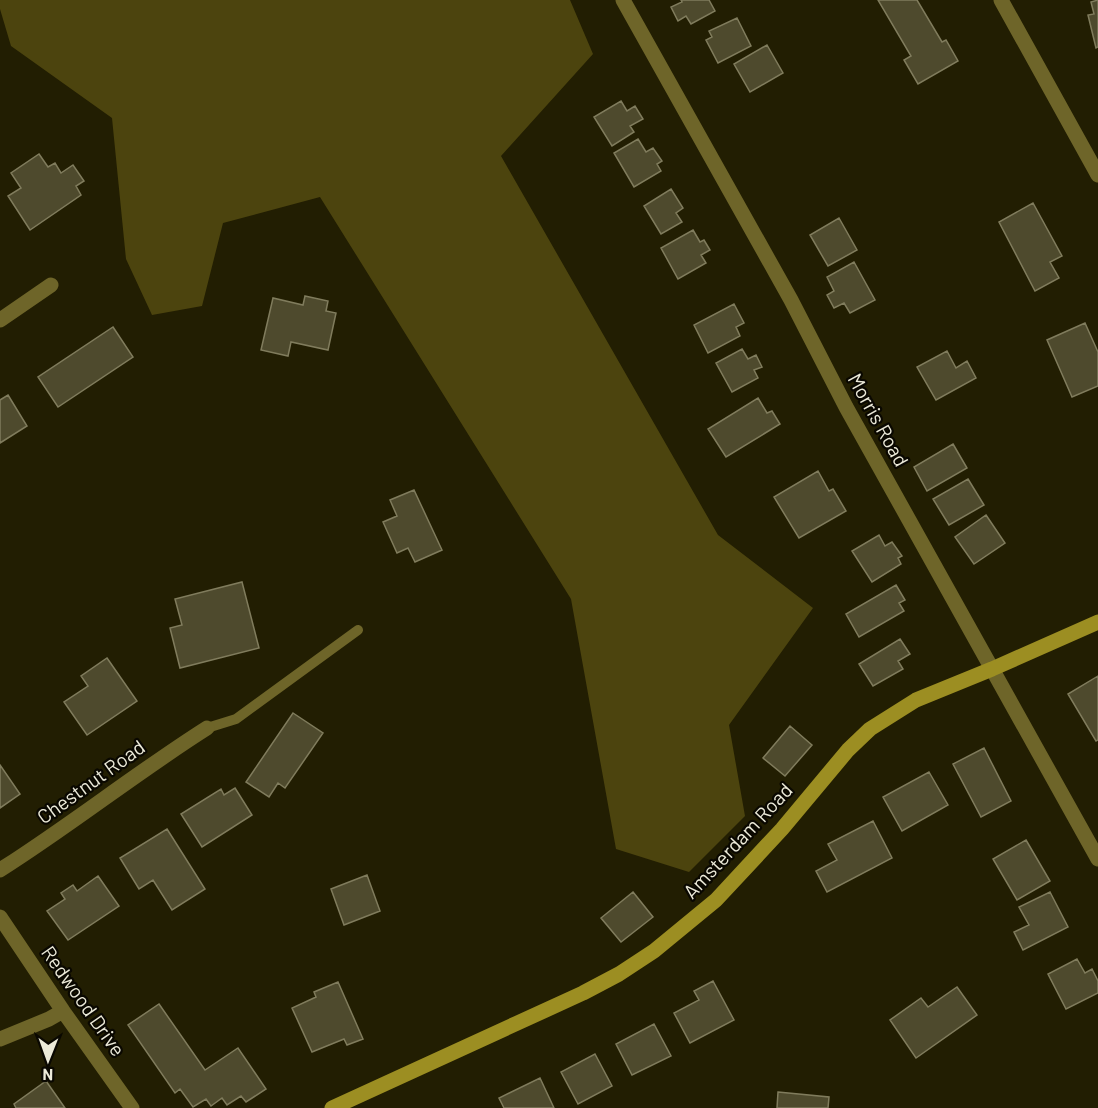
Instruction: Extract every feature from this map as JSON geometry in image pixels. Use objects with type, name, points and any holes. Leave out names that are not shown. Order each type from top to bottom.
[{"type":"street","name":"Morris Road","points":[[622,0],[785,289],[846,407],[1098,859]]},
{"type":"street","points":[[1001,0],[1098,175]]},
{"type":"street","points":[[0,320],[51,285]]},
{"type":"street","name":"Amsterdam Road","points":[[332,1108],[583,993],[619,974],[654,951],[716,900],[782,829],[848,750],[870,729],[916,700],[1098,622]]},
{"type":"street","name":"Chestnut Road","points":[[0,870],[120,789],[164,755],[207,728]]},
{"type":"street","name":"Redwood Drive","points":[[0,917],[132,1108]]},
{"type":"street","points":[[0,1039],[63,1011]]},
{"type":"lane","points":[[207,728],[236,719],[358,630]]},
{"type":"shaded area","points":[[0,0],[570,0],[593,54],[501,156],[718,535],[813,608],[729,725],[745,816],[689,872],[616,849],[571,599],[320,197],[223,223],[202,306],[152,315],[126,259],[112,118],[11,46],[0,9]]},
{"type":"building","points":[[681,0],[709,0],[715,11],[691,24],[686,16],[678,21],[671,7],[682,2]]},
{"type":"building","points":[[878,0],[917,0],[942,42],[946,40],[958,61],[918,84],[904,60],[911,56]]},
{"type":"building","points":[[1098,0],[1098,47],[1096,48],[1088,15],[1094,14],[1091,2]]},
{"type":"building","points":[[737,18],[751,46],[718,63],[706,40],[712,37],[709,31]]},
{"type":"building","points":[[767,45],[783,73],[750,92],[734,64]]},
{"type":"building","points":[[621,101],[627,111],[635,106],[643,119],[630,126],[634,132],[612,146],[594,117]]},
{"type":"building","points":[[638,139],[646,152],[653,148],[662,161],[657,164],[661,171],[634,187],[614,153]]},
{"type":"building","points":[[39,154],[48,167],[55,163],[61,173],[73,165],[84,181],[76,186],[81,195],[30,230],[8,196],[21,188],[11,173]]},
{"type":"building","points":[[671,189],[683,208],[676,213],[682,222],[661,234],[644,206]]},
{"type":"building","points":[[1033,203],[1062,256],[1050,262],[1059,278],[1035,291],[999,222]]},
{"type":"building","points":[[839,218],[857,250],[828,266],[810,235]]},
{"type":"building","points":[[693,230],[700,242],[704,240],[710,250],[701,255],[706,263],[678,279],[661,248]]},
{"type":"building","points":[[854,262],[875,300],[850,313],[844,303],[834,308],[827,295],[834,291],[827,277]]},
{"type":"building","points":[[305,296],[328,301],[326,311],[336,313],[328,350],[291,342],[288,356],[261,350],[273,298],[303,305]]},
{"type":"building","points":[[734,304],[744,323],[736,327],[740,336],[708,353],[694,325]]},
{"type":"building","points":[[1085,323],[1098,352],[1098,386],[1072,397],[1047,340]]},
{"type":"building","points":[[113,327],[133,357],[58,407],[38,377]]},
{"type":"building","points":[[742,349],[748,359],[756,355],[762,367],[754,370],[758,378],[732,392],[716,363]]},
{"type":"building","points":[[947,351],[956,368],[967,361],[976,378],[936,400],[917,367]]},
{"type":"building","points":[[8,395],[27,426],[0,443],[0,400]]},
{"type":"building","points":[[758,398],[767,413],[772,411],[780,424],[726,457],[708,429]]},
{"type":"building","points":[[953,444],[967,468],[927,491],[914,467]]},
{"type":"building","points":[[818,471],[829,491],[833,489],[846,511],[799,538],[774,497]]},
{"type":"building","points":[[968,479],[984,505],[949,525],[933,499]]},
{"type":"building","points":[[414,490],[442,550],[415,562],[408,548],[397,553],[383,522],[397,516],[390,500]]},
{"type":"building","points":[[986,515],[1005,543],[974,564],[955,537]]},
{"type":"building","points":[[879,535],[885,546],[892,542],[902,556],[898,558],[901,564],[872,582],[852,551]]},
{"type":"building","points":[[242,582],[259,648],[180,668],[170,628],[182,625],[175,599]]},
{"type":"building","points":[[896,585],[905,600],[899,603],[904,611],[859,637],[846,614]]},
{"type":"building","points":[[900,639],[910,654],[898,661],[903,669],[873,686],[859,664]]},
{"type":"building","points":[[107,658],[137,701],[87,735],[64,702],[88,686],[81,676]]},
{"type":"building","points":[[1098,676],[1098,740],[1096,741],[1068,694]]},
{"type":"building","points":[[293,713],[323,733],[285,788],[278,783],[269,797],[246,782]]},
{"type":"building","points":[[790,726],[812,745],[785,776],[763,758]]},
{"type":"building","points":[[984,748],[1011,801],[981,817],[953,764]]},
{"type":"building","points":[[0,765],[20,794],[0,808]]},
{"type":"building","points":[[929,772],[948,805],[902,831],[883,797]]},
{"type":"building","points":[[235,788],[252,815],[202,847],[181,814],[221,789],[224,795]]},
{"type":"building","points":[[873,821],[892,858],[827,892],[816,871],[837,860],[828,844]]},
{"type":"building","points":[[167,829],[205,889],[172,910],[153,880],[139,889],[120,858]]},
{"type":"building","points":[[1026,840],[1050,881],[1017,900],[993,859]]},
{"type":"building","points":[[367,875],[380,911],[344,925],[331,889]]},
{"type":"building","points":[[98,876],[119,906],[68,940],[47,911],[65,899],[61,893],[73,885],[77,891]]},
{"type":"building","points":[[633,892],[653,917],[621,942],[601,918]]},
{"type":"building","points":[[1050,892],[1068,927],[1023,950],[1014,932],[1029,925],[1019,907]]},
{"type":"building","points":[[1077,959],[1085,973],[1092,969],[1098,981],[1098,993],[1066,1009],[1048,974]]},
{"type":"building","points":[[713,981],[734,1020],[690,1043],[674,1013],[699,1000],[694,991]]},
{"type":"building","points":[[338,982],[363,1039],[347,1045],[344,1039],[312,1052],[292,1008],[316,997],[314,992]]},
{"type":"building","points":[[957,987],[977,1015],[916,1058],[890,1020],[921,998],[928,1007]]},
{"type":"building","points":[[159,1004],[205,1070],[238,1048],[266,1089],[246,1102],[241,1096],[227,1105],[222,1098],[211,1106],[206,1099],[193,1107],[180,1089],[175,1093],[128,1025]]},
{"type":"building","points":[[654,1024],[671,1056],[632,1075],[616,1044]]},
{"type":"building","points":[[595,1054],[612,1086],[578,1104],[561,1072]]},
{"type":"building","points":[[540,1078],[554,1108],[504,1108],[499,1098]]},
{"type":"building","points":[[46,1081],[65,1108],[16,1108],[14,1104]]},
{"type":"building","points":[[778,1092],[829,1097],[828,1108],[777,1108]]}]
